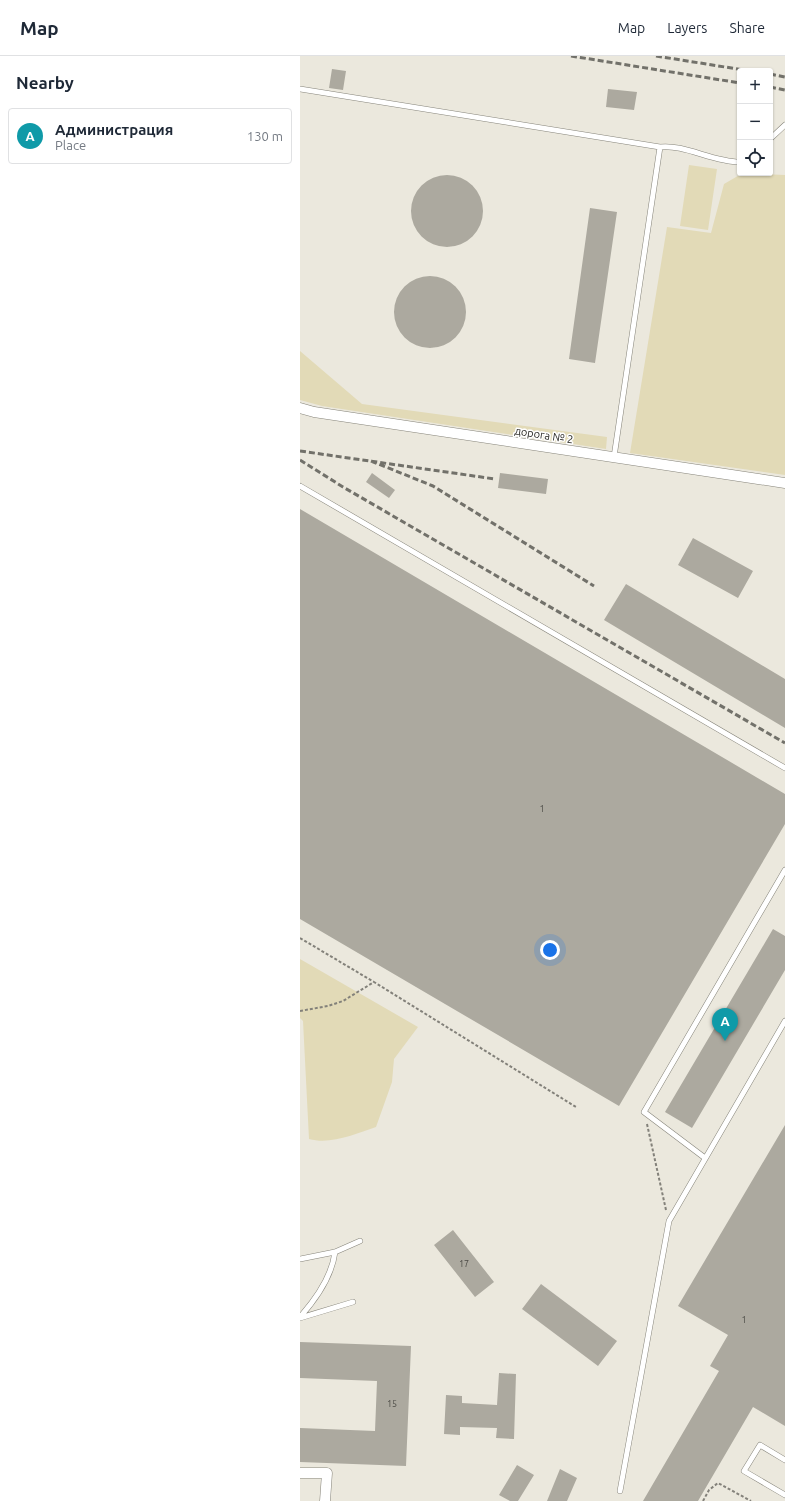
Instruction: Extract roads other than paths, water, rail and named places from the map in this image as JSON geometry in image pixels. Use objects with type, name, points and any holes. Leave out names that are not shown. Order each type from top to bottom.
[{"type":"street","name":"дорога № 2","points":[[300,408],[314,412],[785,483]]},
{"type":"street","points":[[300,1473],[327,1474],[325,1501]]},
{"type":"lane","points":[[300,89],[660,147],[670,145],[712,158],[737,162]]},
{"type":"lane","points":[[773,137],[785,125]]},
{"type":"lane","points":[[614,457],[660,147]]},
{"type":"lane","points":[[300,486],[785,768]]},
{"type":"lane","points":[[705,1158],[644,1112],[785,870]]},
{"type":"lane","points":[[620,1491],[669,1221],[785,1021]]},
{"type":"lane","points":[[300,1259],[335,1252],[360,1241]]},
{"type":"lane","points":[[300,1318],[311,1305],[333,1267],[335,1252]]},
{"type":"lane","points":[[300,1318],[353,1302]]},
{"type":"lane","points":[[785,1460],[760,1445],[744,1471],[785,1495]]},
{"type":"railway","points":[[571,56],[737,83]]},
{"type":"railway","points":[[656,56],[737,69]]},
{"type":"railway","points":[[773,75],[785,77]]},
{"type":"railway","points":[[773,88],[785,90]]},
{"type":"railway","points":[[300,451],[495,479]]},
{"type":"railway","points":[[300,460],[343,487],[785,743]]},
{"type":"railway","points":[[371,461],[433,486],[594,586]]},
{"type":"place","name":"Администрация","points":[[725,1041]]}]
